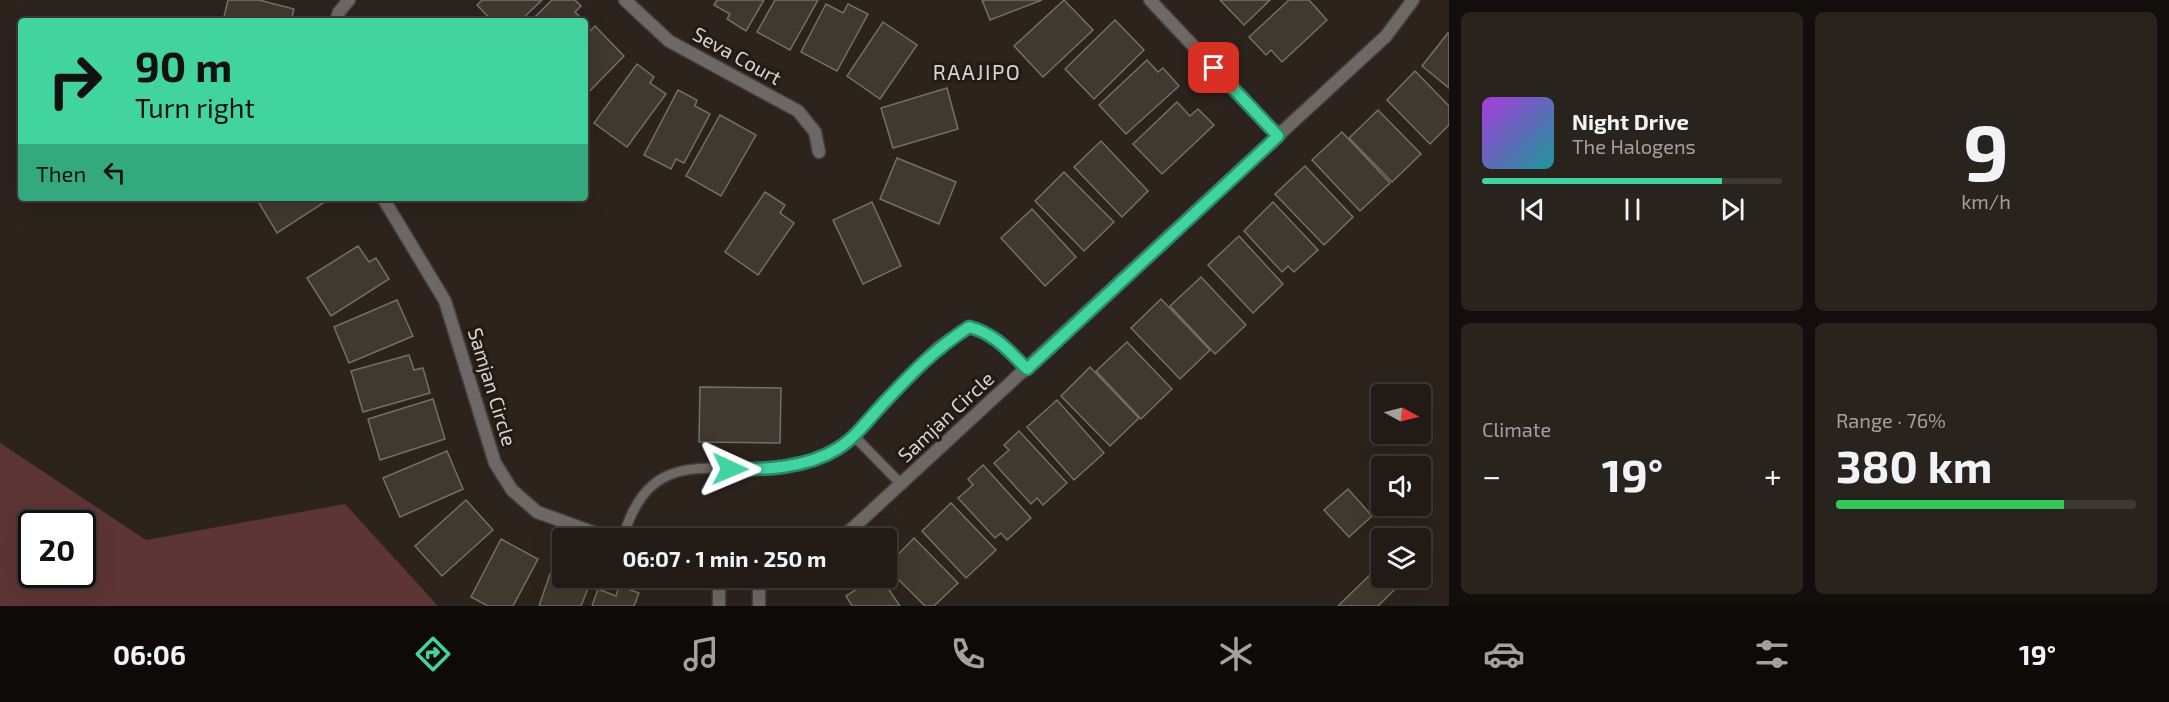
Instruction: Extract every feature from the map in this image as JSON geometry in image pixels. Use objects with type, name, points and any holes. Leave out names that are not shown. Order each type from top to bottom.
[{"type":"street","points":[[338,18],[349,0]]},
{"type":"street","name":"Seva Court","points":[[625,0],[669,41],[798,111],[815,132],[819,152]]},
{"type":"street","points":[[1150,0],[1278,136]]},
{"type":"street","name":"Samjan Circle","points":[[853,528],[1386,36],[1413,0]]},
{"type":"street","name":"Samjan Circle","points":[[385,201],[445,301],[495,463],[512,490],[537,512],[581,528]]},
{"type":"street","points":[[719,588],[719,606]]},
{"type":"street","points":[[759,588],[759,606]]},
{"type":"lane","points":[[626,528],[646,489],[665,474],[712,468],[765,470],[808,460],[837,449],[854,435],[936,348],[969,327],[984,331],[1002,344],[1027,369]]},
{"type":"lane","points":[[854,435],[902,485]]},
{"type":"shaded area","points":[[0,443],[146,540],[345,504],[438,606],[0,606]]},
{"type":"building","points":[[228,0],[259,0],[294,9],[292,18],[224,18]]},
{"type":"building","points":[[482,0],[542,0],[523,18],[489,18],[477,5]]},
{"type":"building","points":[[552,0],[575,0],[581,6],[575,12],[581,18],[534,18]]},
{"type":"building","points":[[717,0],[764,0],[746,31],[727,19],[730,14],[714,5]]},
{"type":"building","points":[[775,0],[818,0],[790,50],[757,32]]},
{"type":"building","points":[[982,0],[1042,0],[990,20]]},
{"type":"building","points":[[1064,0],[1093,30],[1043,77],[1014,46]]},
{"type":"building","points":[[1220,0],[1270,0],[1244,25]]},
{"type":"building","points":[[1289,0],[1309,0],[1327,20],[1282,62],[1271,50],[1266,55],[1249,37]]},
{"type":"building","points":[[826,4],[843,13],[848,4],[868,14],[837,71],[801,52]]},
{"type":"building","points":[[1115,20],[1144,50],[1094,99],[1065,69]]},
{"type":"building","points":[[883,22],[917,45],[880,99],[847,76]]},
{"type":"building","points":[[595,26],[624,56],[588,93],[588,33]]},
{"type":"building","points":[[1449,34],[1449,88],[1422,66]]},
{"type":"building","points":[[1147,60],[1158,72],[1163,68],[1179,86],[1126,134],[1099,105]]},
{"type":"building","points":[[637,64],[654,77],[650,83],[666,94],[627,147],[594,123]]},
{"type":"building","points":[[1415,71],[1449,106],[1449,125],[1430,144],[1387,100]]},
{"type":"building","points":[[947,88],[958,129],[893,148],[881,108]]},
{"type":"building","points":[[678,90],[697,100],[695,106],[710,114],[684,163],[676,159],[671,169],[644,155]]},
{"type":"building","points":[[1177,102],[1190,116],[1198,109],[1214,125],[1162,174],[1133,144]]},
{"type":"building","points":[[1378,110],[1421,154],[1392,182],[1349,138]]},
{"type":"building","points":[[720,115],[756,135],[721,196],[686,176]]},
{"type":"building","points":[[1342,132],[1390,183],[1360,211],[1312,160]]},
{"type":"building","points":[[1101,141],[1148,191],[1122,217],[1074,167]]},
{"type":"building","points":[[897,158],[956,182],[939,224],[880,199]]},
{"type":"building","points":[[1305,166],[1353,217],[1324,245],[1275,194]]},
{"type":"building","points":[[1064,172],[1114,222],[1084,251],[1035,201]]},
{"type":"building","points":[[765,192],[785,205],[780,213],[794,223],[758,275],[725,252]]},
{"type":"building","points":[[258,201],[326,201],[277,233]]},
{"type":"building","points":[[872,202],[901,266],[863,284],[833,220]]},
{"type":"building","points":[[1273,202],[1318,250],[1294,272],[1288,266],[1282,272],[1244,231]]},
{"type":"building","points":[[1032,209],[1076,257],[1045,286],[1001,238]]},
{"type":"building","points":[[1239,236],[1283,284],[1253,313],[1208,265]]},
{"type":"building","points":[[358,246],[369,262],[376,258],[389,279],[331,316],[307,278]]},
{"type":"building","points":[[1201,277],[1246,325],[1215,354],[1170,306]]},
{"type":"building","points":[[1161,299],[1210,350],[1180,379],[1131,328]]},
{"type":"building","points":[[397,300],[413,336],[349,363],[334,327]]},
{"type":"building","points":[[1127,342],[1172,389],[1141,419],[1096,371]]},
{"type":"building","points":[[409,355],[414,370],[423,368],[430,393],[363,412],[351,371]]},
{"type":"building","points":[[1090,367],[1139,418],[1110,446],[1061,396]]},
{"type":"building","points":[[700,387],[781,388],[780,443],[699,442]]},
{"type":"building","points":[[433,399],[445,439],[380,460],[368,419]]},
{"type":"building","points":[[1057,400],[1104,453],[1074,480],[1027,427]]},
{"type":"building","points":[[1019,431],[1067,483],[1043,505],[1037,498],[1031,504],[994,463],[1009,450],[1004,445]]},
{"type":"building","points":[[447,451],[463,489],[400,517],[383,478]]},
{"type":"building","points":[[983,465],[1031,518],[1007,540],[1001,533],[995,538],[958,498],[973,485],[968,479]]},
{"type":"building","points":[[1348,489],[1372,516],[1349,537],[1324,510]]},
{"type":"building","points":[[466,500],[493,530],[442,576],[415,546]]},
{"type":"building","points":[[951,503],[996,550],[966,578],[922,531]]},
{"type":"building","points":[[914,538],[958,583],[934,606],[925,606],[897,578],[897,556]]},
{"type":"building","points":[[501,539],[538,559],[513,606],[488,606],[471,597]]},
{"type":"building","points":[[551,571],[552,588],[588,588],[581,606],[539,606]]},
{"type":"building","points":[[1371,574],[1371,588],[1392,588],[1394,590],[1378,606],[1338,606]]},
{"type":"building","points":[[618,588],[639,593],[634,606],[592,606],[598,589],[616,596]]},
{"type":"building","points":[[858,588],[888,588],[900,606],[852,606],[846,596]]},
{"type":"district","name":"RAAJIPO","points":[[977,73]]},
{"type":"route","points":[[730,469],[765,470],[808,460],[837,449],[936,348],[969,327],[984,331],[1002,344],[1027,369],[1278,136],[1214,68]]}]
